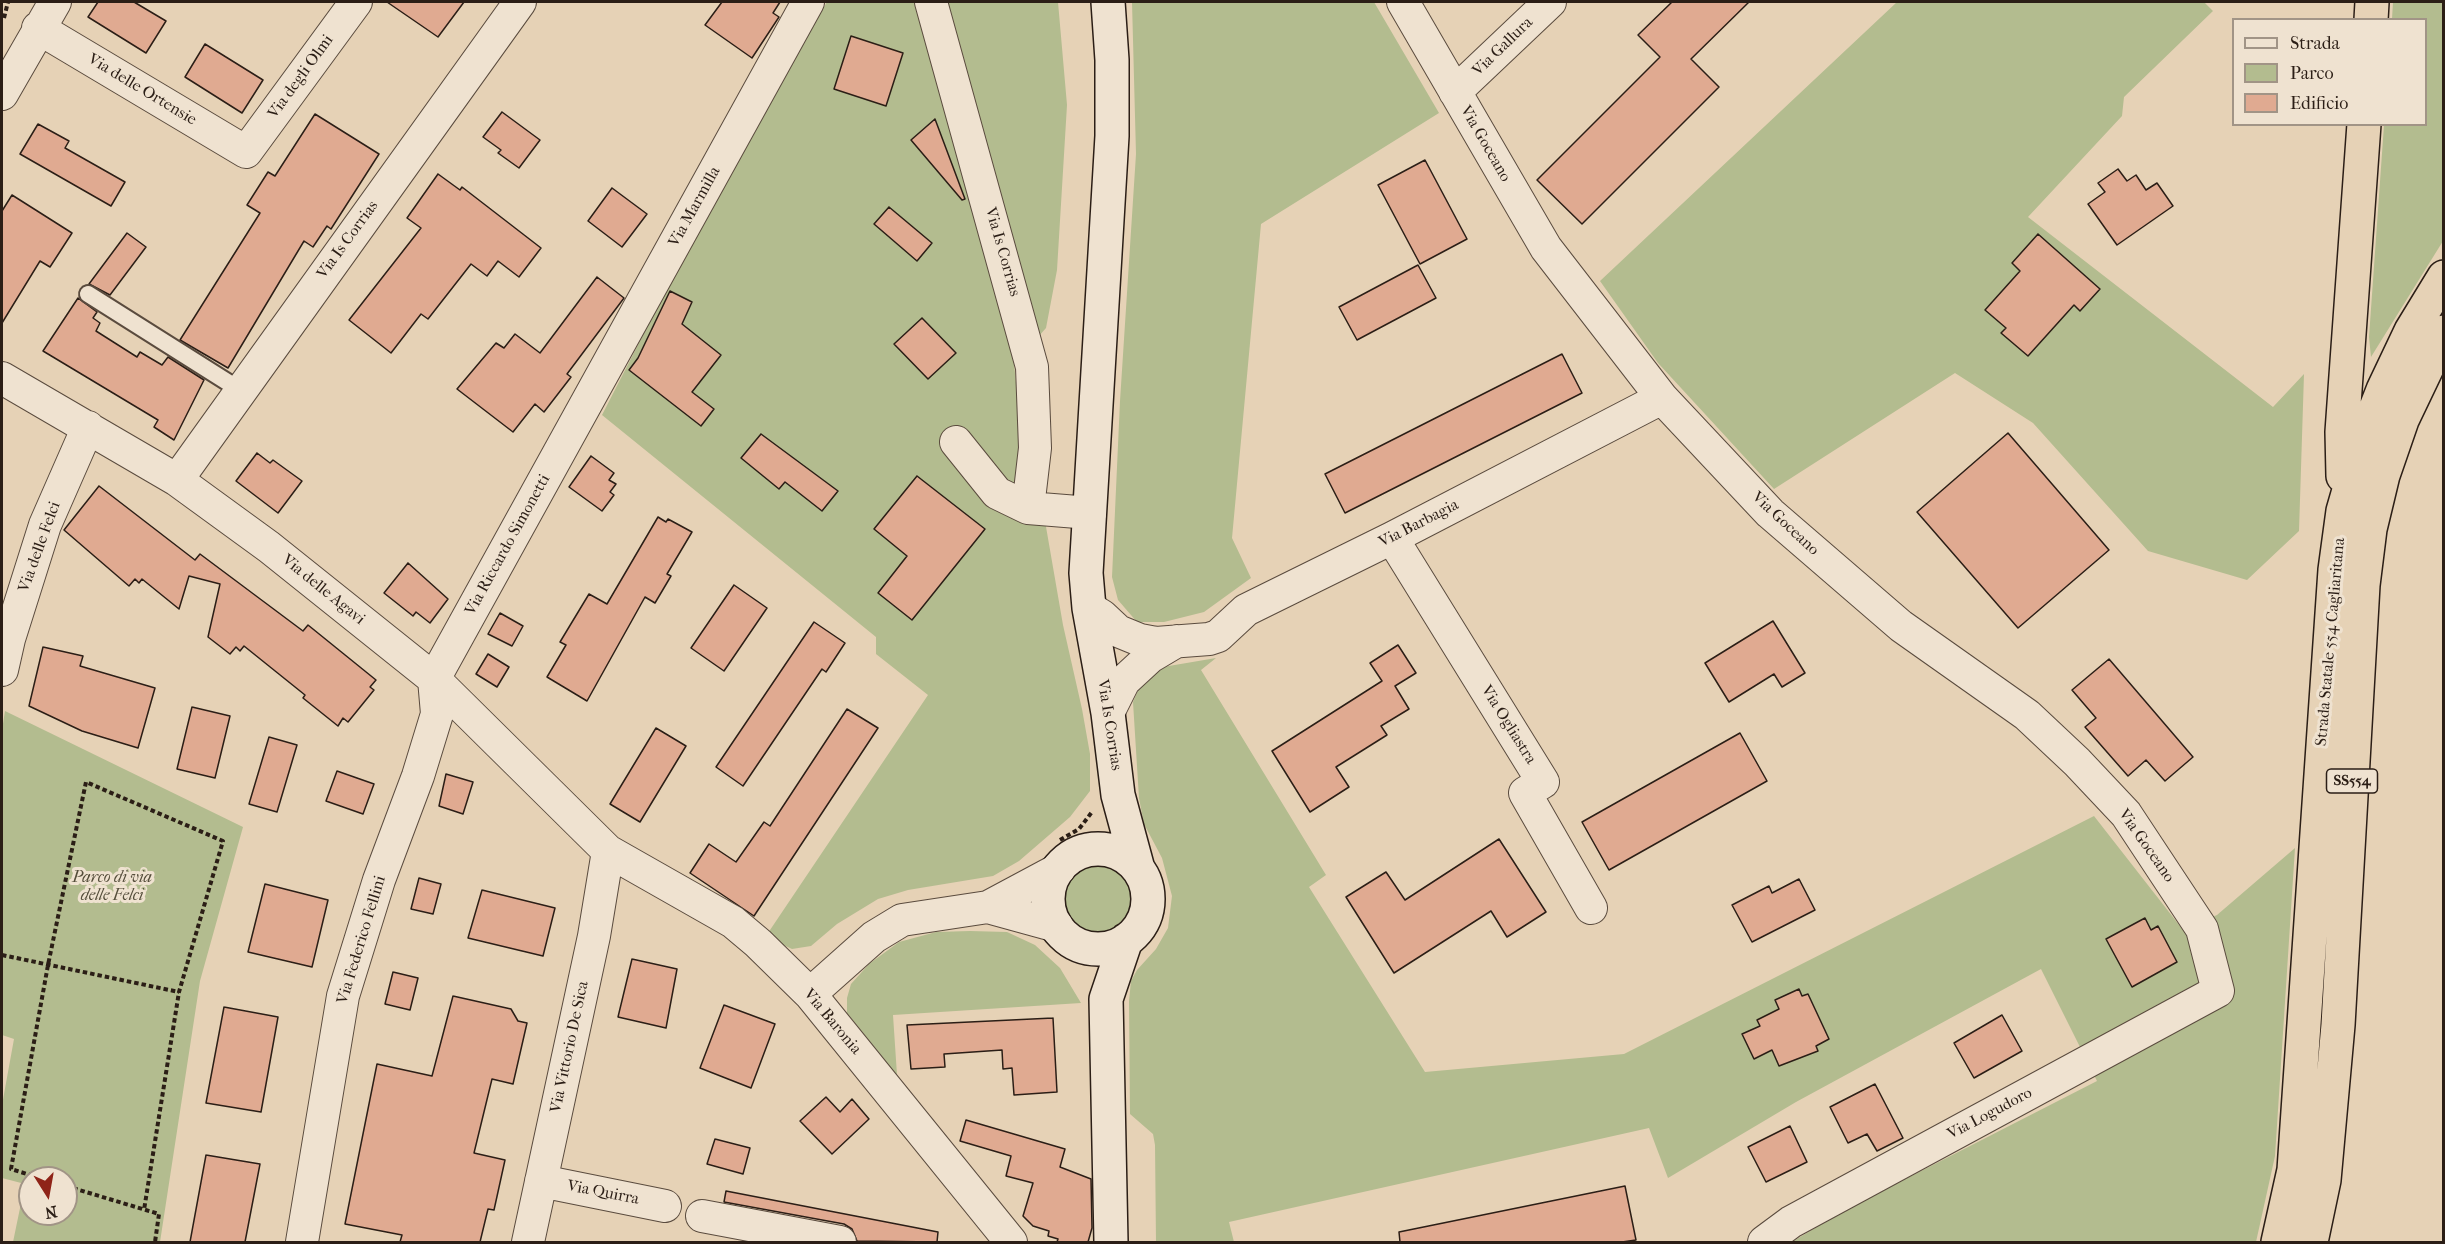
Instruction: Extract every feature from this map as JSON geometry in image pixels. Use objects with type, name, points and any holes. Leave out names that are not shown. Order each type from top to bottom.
[{"type":"highway","points":[[2371,18],[2372,2]]},
{"type":"highway","points":[[2343,511],[2342,432],[2364,126]]},
{"type":"highway","name":"Strada Statale 554 Cagliaritana","points":[[2278,1242],[2294,1170],[2335,570],[2343,511],[2364,438],[2383,390],[2411,331],[2444,277]]},
{"type":"highway","name":"Strada Statale 554 Cagliaritana","points":[[2311,1242],[2324,1180],[2338,1025],[2363,585],[2370,529],[2383,475],[2402,420],[2444,332]]},
{"type":"street","points":[[2,94],[55,2]]},
{"type":"street","name":"Via degli Olmi","points":[[246,152],[356,2]]},
{"type":"street","name":"Via Is Corrias","points":[[177,480],[520,2]]},
{"type":"street","name":"Via Marmilla","points":[[582,412],[808,2]]},
{"type":"street","name":"Via Is Corrias","points":[[931,2],[1032,367],[1035,448],[1028,508]]},
{"type":"street","name":"Via Is Corrias","points":[[1108,2],[1112,60],[1112,136],[1086,573],[1089,608],[1108,713],[1107,799],[1138,869]]},
{"type":"street","name":"Via Goceano","points":[[1403,2],[1546,248],[1662,398],[1770,513],[1901,626],[2027,715],[2086,771],[2126,814],[2202,928],[2218,991]]},
{"type":"street","name":"Via Gallura","points":[[1455,92],[1550,2]]},
{"type":"street","name":"Via delle Ortensie","points":[[38,28],[246,152]]},
{"type":"street","name":"Via delle Agavi","points":[[2,378],[177,480],[269,547],[434,679],[608,851]]},
{"type":"street","name":"Via Barbagia","points":[[1089,608],[1102,616],[1118,631],[1140,640],[1156,643],[1218,636],[1246,610],[1392,538],[1662,398]]},
{"type":"street","name":"Via Riccardo Simonetti","points":[[434,679],[582,412]]},
{"type":"street","name":"Via delle Felci","points":[[2,670],[9,639],[45,525],[88,427]]},
{"type":"street","points":[[957,441],[997,493],[1028,508],[1090,513]]},
{"type":"street","name":"Via Ogliastra","points":[[1392,538],[1543,782],[1525,793],[1591,908]]},
{"type":"street","points":[[1108,713],[1124,681],[1150,657],[1177,641]]},
{"type":"street","name":"Via Federico Fellini","points":[[302,1242],[343,996],[379,880],[418,776],[437,714],[434,679]]},
{"type":"street","name":"Via Is Corrias","points":[[1066,855],[1107,799]]},
{"type":"street","points":[[810,994],[874,937],[902,920],[987,907],[1066,855],[1101,850],[1117,853],[1138,869],[1148,894],[1146,912],[1138,928],[1126,940],[1100,949],[1086,947],[1064,934],[987,907]]},
{"type":"street","name":"Via Baronia","points":[[608,851],[732,922],[810,994],[1011,1242]]},
{"type":"street","name":"Via Vittorio De Sica","points":[[528,1242],[594,936],[608,851]]},
{"type":"street","points":[[1066,855],[1051,883],[1048,898],[1050,913],[1106,999]]},
{"type":"street","points":[[1111,1242],[1106,999],[1126,940]]},
{"type":"street","name":"Via Logudoro","points":[[1764,1242],[1791,1222],[2218,991]]},
{"type":"street","name":"Via Quirra","points":[[541,1181],[665,1206]]},
{"type":"street","points":[[702,1216],[840,1242]]},
{"type":"lane","points":[[88,294],[240,390]]},
{"type":"path","points":[[4,18],[8,2]]},
{"type":"path","points":[[18,1171],[11,1169],[48,965],[86,782],[223,841],[179,993],[144,1210]]},
{"type":"path","points":[[1066,855],[1078,829],[1107,799]]},
{"type":"path","points":[[2,955],[179,993]]},
{"type":"path","points":[[78,1190],[159,1214],[155,1242]]},
{"type":"green space","points":[[827,2],[1058,2],[1067,105],[1057,270],[1046,328],[1014,364],[1022,437],[1045,521],[1063,625],[1082,709],[1090,754],[1090,791],[1070,817],[1019,861],[993,876],[908,890],[878,899],[837,924],[811,946],[792,949],[777,942],[768,933],[928,695],[876,654],[876,637],[602,415],[757,113]]},
{"type":"green space","points":[[1132,2],[1374,2],[1439,113],[1261,224],[1232,538],[1251,578],[1204,612],[1164,622],[1137,622],[1118,600],[1112,577],[1120,401],[1136,154]]},
{"type":"green space","points":[[1897,2],[2204,2],[2213,11],[2124,97],[2122,116],[2028,217],[2273,407],[2304,374],[2299,531],[2247,580],[2148,551],[2033,423],[1955,373],[1774,489],[1658,363],[1600,281]]},
{"type":"green space","points":[[2393,2],[2443,2],[2443,241],[2371,357],[2369,337],[2384,126],[2427,126],[2427,18],[2392,18]]},
{"type":"green space","points":[[1216,658],[1201,670],[1326,875],[1309,887],[1425,1072],[1624,1054],[2094,816],[2183,930],[2217,915],[2295,848],[2275,1156],[2256,1242],[1792,1242],[1841,1212],[2097,1081],[2041,969],[1796,1102],[1668,1178],[1649,1128],[1229,1222],[1234,1242],[1156,1242],[1153,1134],[1130,1114],[1129,1001],[1131,981],[1137,970],[1156,949],[1168,928],[1172,896],[1162,858],[1144,824],[1139,798],[1133,702],[1142,681],[1163,667]]},
{"type":"green space","name":"Parco di via delle Felci","points":[[5,711],[243,827],[200,981],[160,1242],[13,1242],[18,1218],[18,1226],[78,1226],[78,1166],[18,1166],[18,1182],[2,1178],[2,1105],[14,1039],[2,1035],[2,730]]},
{"type":"green space","points":[[1098,864],[1111,867],[1123,874],[1130,886],[1133,899],[1130,912],[1123,924],[1111,931],[1098,934],[1085,931],[1073,924],[1066,912],[1063,899],[1066,886],[1073,874],[1085,867]]},
{"type":"green space","points":[[936,932],[1007,932],[1035,945],[1060,968],[1081,1003],[893,1015],[897,1075],[847,1013],[847,998],[851,984],[869,964],[899,942]]},
{"type":"building","points":[[98,2],[134,2],[166,21],[146,53],[88,17]]},
{"type":"building","points":[[387,2],[464,2],[438,37]]},
{"type":"building","points":[[722,2],[780,2],[773,13],[779,17],[752,58],[705,25]]},
{"type":"building","points":[[1672,2],[1749,2],[1691,59],[1719,87],[1582,224],[1537,180],[1660,57],[1638,35]]},
{"type":"building","points":[[851,36],[903,53],[886,106],[834,89]]},
{"type":"building","points":[[205,44],[263,80],[242,113],[185,77]]},
{"type":"building","points":[[502,112],[540,140],[519,168],[498,153],[501,150],[483,137]]},
{"type":"building","points":[[315,114],[379,154],[331,229],[327,226],[313,247],[304,241],[228,368],[180,340],[260,213],[247,205],[268,172],[275,176]]},
{"type":"building","points":[[935,119],[965,199],[962,200],[911,140]]},
{"type":"building","points":[[38,124],[69,141],[65,148],[125,182],[111,206],[20,154]]},
{"type":"building","points":[[1425,160],[1467,239],[1420,264],[1378,185]]},
{"type":"building","points":[[2118,169],[2127,181],[2136,175],[2146,190],[2157,183],[2173,206],[2117,245],[2088,204],[2105,192],[2098,183]]},
{"type":"building","points":[[438,174],[460,190],[462,187],[541,248],[519,277],[498,261],[487,276],[471,264],[428,319],[421,314],[391,353],[349,320],[421,228],[407,218]]},
{"type":"building","points":[[612,188],[647,214],[622,247],[588,221]]},
{"type":"building","points":[[12,195],[72,233],[50,267],[40,261],[2,323],[2,211]]},
{"type":"building","points":[[889,207],[932,243],[917,261],[874,224]]},
{"type":"building","points":[[127,233],[146,247],[110,295],[89,284]]},
{"type":"building","points":[[2038,234],[2100,289],[2080,311],[2074,305],[2028,356],[2001,333],[2006,328],[1985,310],[2020,271],[2012,263]]},
{"type":"building","points":[[1418,265],[1436,298],[1357,340],[1339,307]]},
{"type":"building","points":[[597,277],[624,298],[567,374],[571,377],[544,412],[535,404],[513,432],[457,389],[496,343],[504,348],[515,334],[540,353]]},
{"type":"building","points":[[670,291],[692,302],[682,324],[721,355],[692,392],[714,409],[701,426],[629,370],[638,358]]},
{"type":"building","points":[[78,298],[97,312],[93,318],[100,323],[96,331],[137,357],[140,352],[162,365],[168,357],[204,380],[174,440],[154,427],[158,420],[43,351]]},
{"type":"building","points":[[922,318],[956,353],[928,379],[894,344]]},
{"type":"building","points":[[1562,354],[1582,393],[1345,513],[1325,474]]},
{"type":"building","points":[[2008,433],[2109,550],[2018,628],[1917,512]]},
{"type":"building","points":[[761,434],[838,491],[822,511],[785,482],[779,489],[741,458]]},
{"type":"building","points":[[257,453],[270,463],[273,460],[302,481],[278,513],[236,481]]},
{"type":"building","points":[[591,456],[614,473],[609,480],[616,484],[610,492],[614,495],[602,511],[569,487]]},
{"type":"building","points":[[917,476],[985,529],[912,620],[878,593],[907,556],[874,529]]},
{"type":"building","points":[[99,486],[195,560],[200,554],[303,631],[308,625],[376,680],[370,687],[374,690],[348,722],[343,718],[338,726],[303,698],[305,695],[244,646],[240,651],[236,647],[230,654],[208,637],[220,584],[189,576],[179,609],[142,579],[139,583],[135,579],[129,586],[64,530]]},
{"type":"building","points":[[658,517],[666,522],[668,519],[692,532],[667,574],[671,576],[655,603],[645,597],[587,701],[547,677],[566,645],[560,642],[589,594],[607,604]]},
{"type":"building","points":[[408,563],[448,599],[430,623],[416,612],[413,616],[384,593]]},
{"type":"building","points":[[734,585],[767,608],[724,671],[691,648]]},
{"type":"building","points":[[500,613],[523,626],[512,646],[488,634]]},
{"type":"building","points":[[1773,621],[1805,673],[1782,687],[1774,674],[1729,702],[1705,663]]},
{"type":"building","points":[[814,622],[845,643],[826,672],[822,669],[743,786],[716,767]]},
{"type":"building","points":[[1398,645],[1416,673],[1395,686],[1409,709],[1381,726],[1387,735],[1336,767],[1349,787],[1310,812],[1272,751],[1382,681],[1370,663]]},
{"type":"building","points":[[43,647],[83,656],[80,666],[155,688],[138,748],[82,731],[29,706]]},
{"type":"building","points":[[488,654],[509,667],[497,687],[476,674]]},
{"type":"building","points":[[2109,659],[2193,757],[2165,781],[2146,760],[2128,776],[2085,727],[2096,718],[2072,690]]},
{"type":"building","points":[[192,707],[230,716],[215,778],[177,769]]},
{"type":"building","points":[[847,709],[878,728],[754,916],[690,873],[709,844],[736,862],[764,822],[770,826]]},
{"type":"building","points":[[656,728],[686,746],[640,822],[610,804]]},
{"type":"building","points":[[1740,733],[1767,781],[1609,870],[1582,822]]},
{"type":"building","points":[[269,737],[297,745],[277,812],[249,804]]},
{"type":"building","points":[[337,771],[374,784],[363,814],[326,801]]},
{"type":"building","points":[[446,774],[473,782],[463,814],[439,806]]},
{"type":"building","points":[[1499,839],[1546,912],[1507,937],[1491,911],[1394,973],[1346,897],[1386,872],[1405,900]]},
{"type":"building","points":[[419,878],[441,884],[433,914],[411,909]]},
{"type":"building","points":[[1799,879],[1815,910],[1752,942],[1732,905],[1769,886],[1772,893]]},
{"type":"building","points":[[265,884],[328,900],[312,967],[248,952]]},
{"type":"building","points":[[482,890],[555,908],[543,956],[468,938]]},
{"type":"building","points":[[2145,918],[2151,930],[2158,926],[2177,962],[2132,987],[2106,939]]},
{"type":"building","points":[[632,959],[677,969],[666,1028],[618,1017]]},
{"type":"building","points":[[393,972],[418,978],[410,1010],[385,1004]]},
{"type":"building","points":[[1799,989],[1802,996],[1808,994],[1829,1039],[1816,1046],[1818,1051],[1779,1066],[1772,1050],[1754,1059],[1742,1034],[1760,1026],[1757,1020],[1779,1009],[1775,1000]]},
{"type":"building","points":[[453,996],[511,1009],[518,1021],[527,1023],[513,1084],[492,1079],[474,1153],[505,1160],[494,1210],[488,1209],[480,1242],[400,1242],[402,1235],[345,1224],[377,1064],[432,1076]]},
{"type":"building","points":[[724,1005],[775,1024],[751,1088],[700,1068]]},
{"type":"building","points":[[224,1007],[278,1017],[261,1112],[206,1103]]},
{"type":"building","points":[[2002,1015],[2022,1051],[1974,1078],[1954,1043]]},
{"type":"building","points":[[1053,1018],[1057,1092],[1014,1095],[1012,1068],[1003,1069],[1002,1050],[944,1054],[945,1067],[911,1069],[907,1025]]},
{"type":"building","points":[[1875,1084],[1903,1138],[1877,1151],[1867,1134],[1848,1143],[1830,1107]]},
{"type":"building","points":[[826,1097],[840,1112],[852,1099],[869,1119],[832,1154],[800,1121]]},
{"type":"building","points":[[966,1120],[1065,1149],[1060,1167],[1091,1179],[1092,1228],[1088,1242],[1057,1242],[1058,1239],[1048,1236],[1049,1231],[1033,1226],[1023,1216],[1033,1183],[1006,1176],[1011,1156],[960,1141]]},
{"type":"building","points":[[1790,1126],[1807,1162],[1766,1182],[1748,1147]]},
{"type":"building","points":[[715,1139],[750,1148],[743,1174],[707,1164]]},
{"type":"building","points":[[206,1155],[260,1164],[245,1242],[190,1242]]},
{"type":"building","points":[[1625,1186],[1636,1240],[1622,1242],[1400,1242],[1399,1232]]},
{"type":"building","points":[[726,1191],[938,1232],[937,1242],[857,1241],[852,1229],[844,1224],[724,1202]]}]
